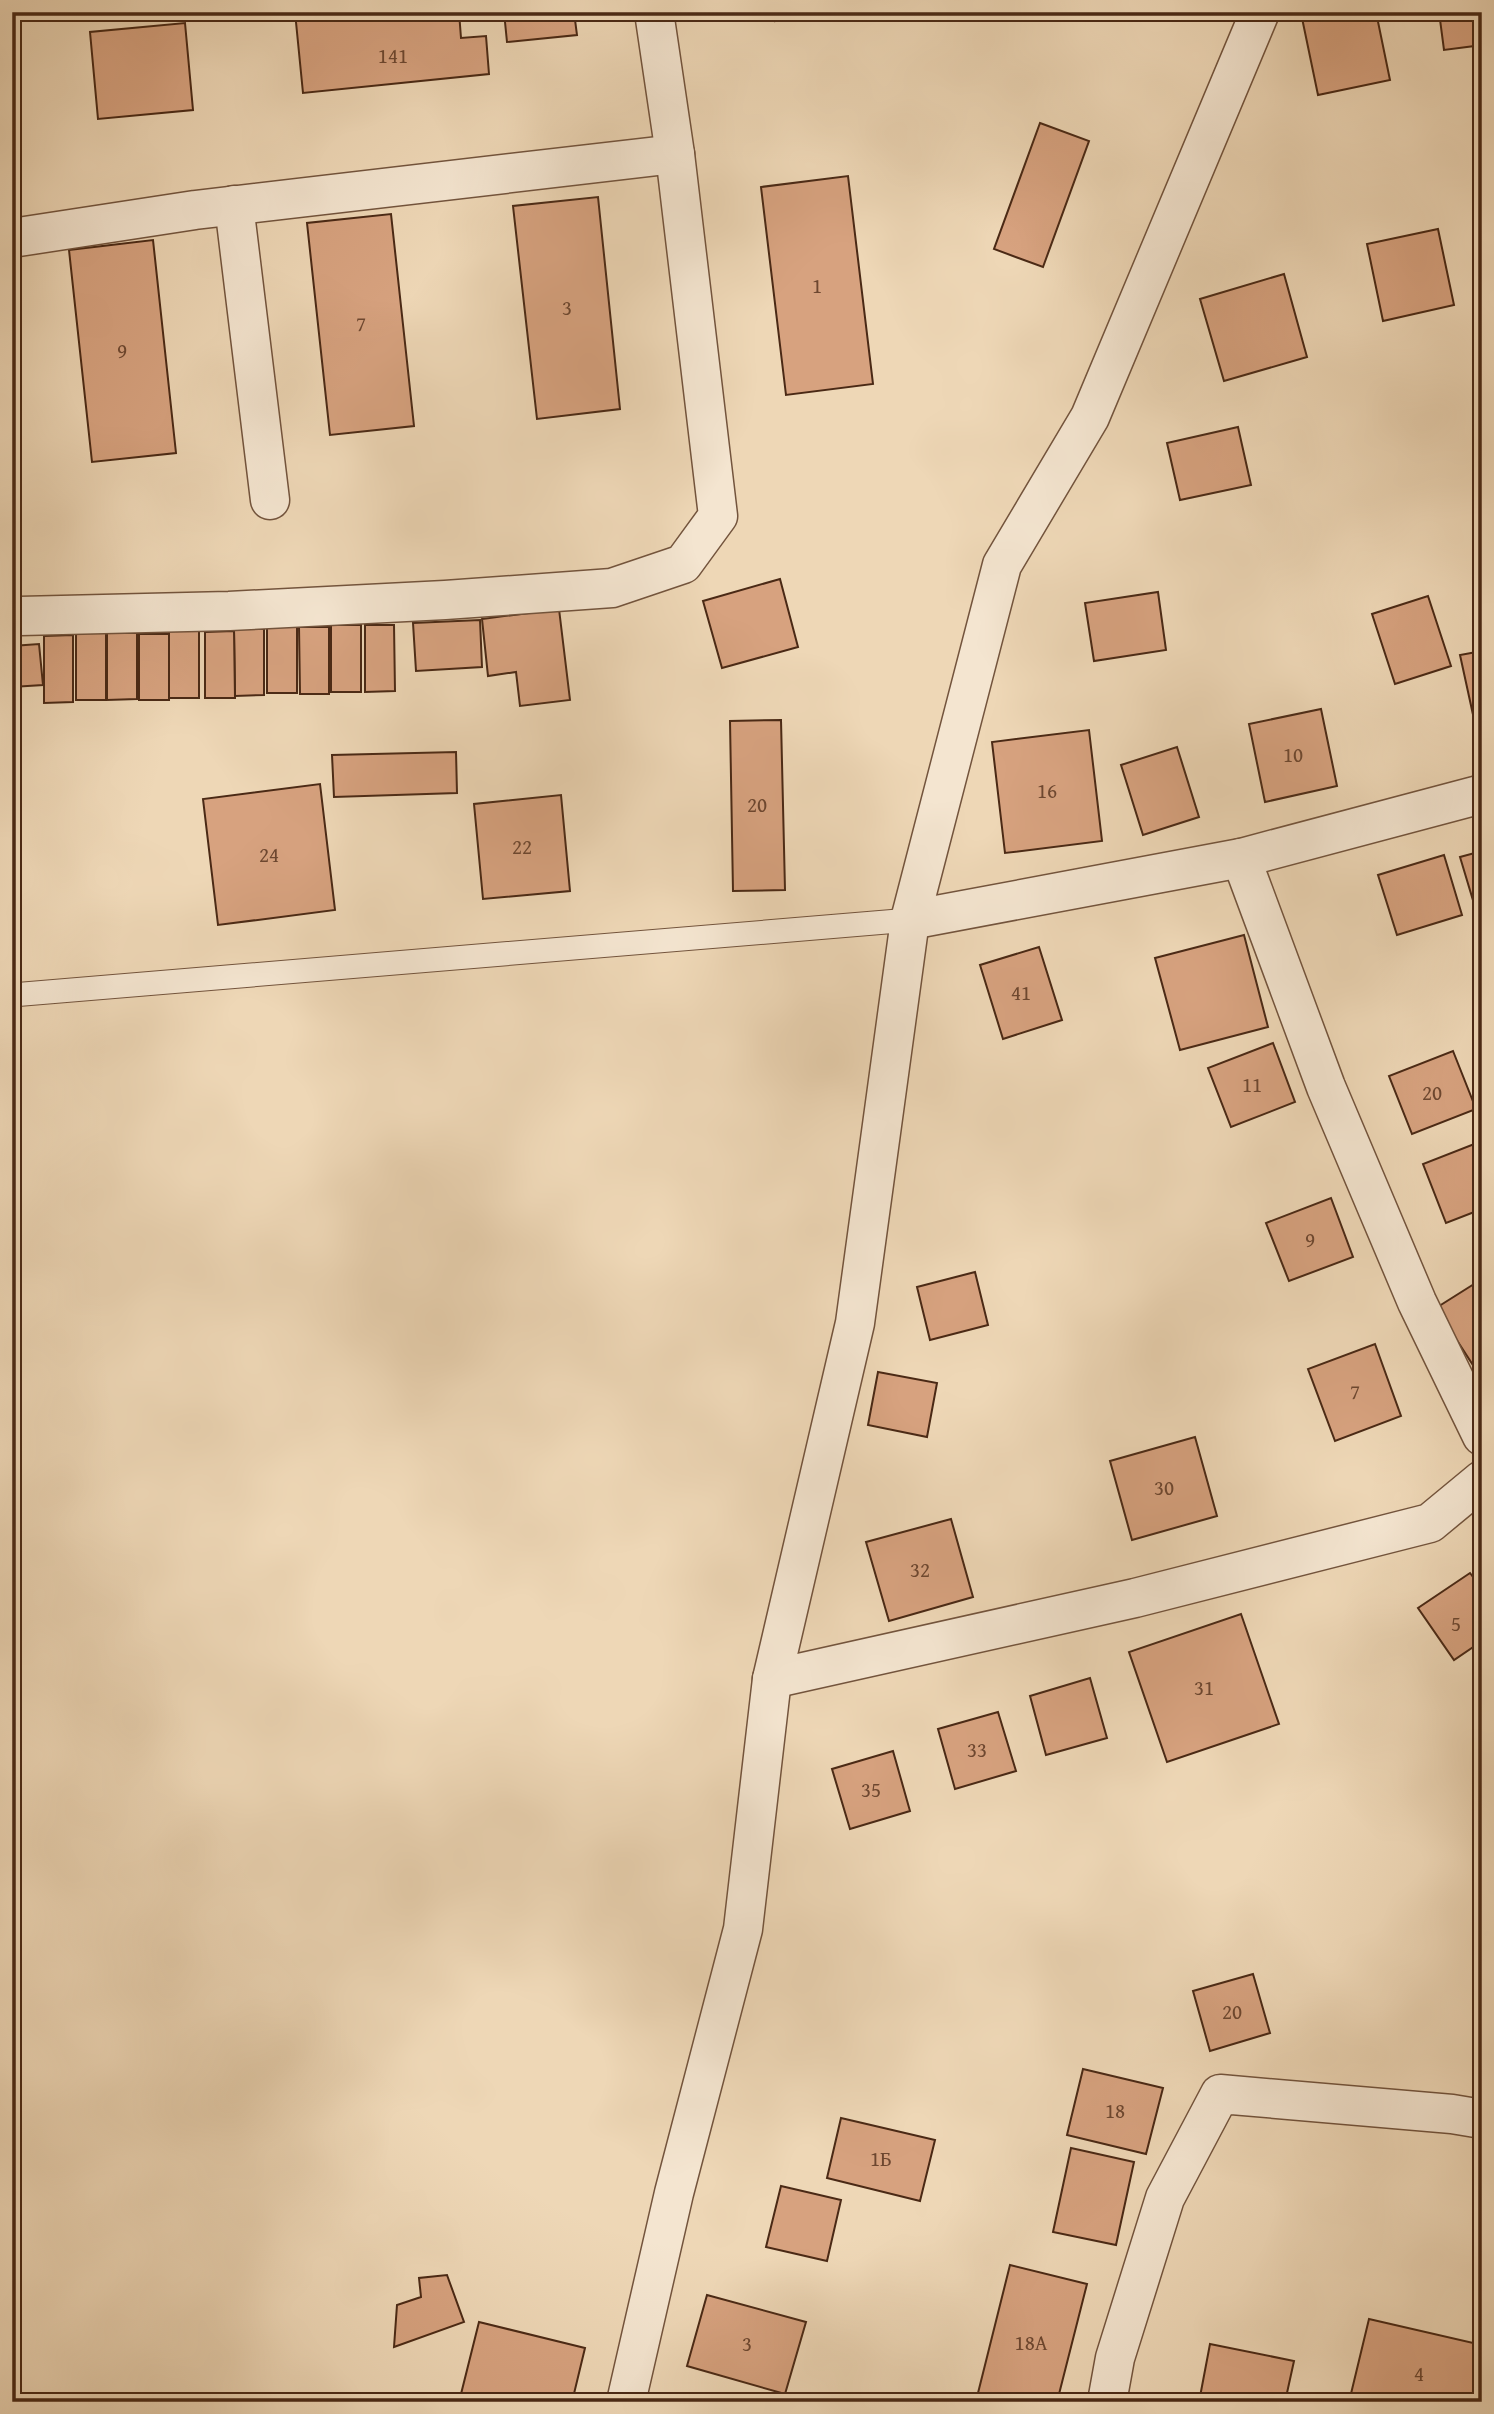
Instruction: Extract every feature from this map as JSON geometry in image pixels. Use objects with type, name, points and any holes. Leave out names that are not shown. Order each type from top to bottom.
[{"type":"street","points":[[20,616],[256,609],[445,600],[612,588],[683,564],[718,516],[654,12]]},
{"type":"street","points":[[626,2402],[674,2193],[743,1929],[772,1679],[855,1323],[910,920],[1002,565],[1090,417],[1260,12]]},
{"type":"street","points":[[12,238],[234,205],[674,153]]},
{"type":"street","points":[[234,205],[270,500]]},
{"type":"street","points":[[910,920],[1241,858],[1482,794]]},
{"type":"street","points":[[1241,858],[1326,1087],[1417,1302],[1482,1436]]},
{"type":"street","points":[[772,1679],[1135,1598],[1430,1523],[1482,1480]]},
{"type":"street","points":[[1107,2402],[1115,2358],[1165,2198],[1220,2094],[1451,2113],[1482,2119]]},
{"type":"lane","points":[[12,995],[910,920]]},
{"type":"building","points":[[295,12],[459,12],[461,38],[486,36],[489,74],[303,93]]},
{"type":"building","points":[[504,12],[574,12],[577,35],[507,42]]},
{"type":"building","points":[[774,12],[834,12],[775,21]]},
{"type":"building","points":[[1330,12],[1376,12],[1390,80],[1318,95],[1302,18]]},
{"type":"building","points":[[1439,12],[1482,12],[1482,45],[1444,50]]},
{"type":"building","points":[[185,23],[193,110],[98,119],[90,32]]},
{"type":"building","points":[[1040,123],[1089,141],[1043,267],[994,249]]},
{"type":"building","points":[[848,176],[873,384],[786,395],[761,187]]},
{"type":"building","points":[[598,197],[620,409],[537,419],[513,206]]},
{"type":"building","points":[[391,214],[414,426],[330,435],[307,223]]},
{"type":"building","points":[[1438,229],[1454,305],[1383,321],[1367,244]]},
{"type":"building","points":[[153,240],[176,453],[92,462],[69,250]]},
{"type":"building","points":[[1284,274],[1307,357],[1224,381],[1200,299]]},
{"type":"building","points":[[1238,427],[1251,485],[1180,500],[1167,443]]},
{"type":"building","points":[[780,579],[798,647],[722,668],[703,601]]},
{"type":"building","points":[[1158,592],[1166,650],[1094,661],[1085,603]]},
{"type":"building","points":[[1428,596],[1451,666],[1395,684],[1372,614]]},
{"type":"building","points":[[559,609],[570,700],[520,706],[516,672],[488,676],[482,619]]},
{"type":"building","points":[[480,620],[482,667],[416,671],[413,623]]},
{"type":"building","points":[[331,625],[361,625],[361,692],[331,692]]},
{"type":"building","points":[[365,625],[394,625],[395,691],[365,692]]},
{"type":"building","points":[[267,626],[297,626],[297,693],[267,693]]},
{"type":"building","points":[[299,627],[329,627],[329,694],[300,694]]},
{"type":"building","points":[[234,629],[264,629],[264,695],[235,696]]},
{"type":"building","points":[[169,631],[199,631],[199,698],[169,698]]},
{"type":"building","points":[[234,631],[235,698],[205,698],[205,632]]},
{"type":"building","points":[[76,633],[106,633],[106,700],[76,700]]},
{"type":"building","points":[[107,633],[137,633],[137,699],[107,700]]},
{"type":"building","points":[[139,634],[169,634],[169,700],[139,700]]},
{"type":"building","points":[[73,635],[73,702],[44,703],[44,636]]},
{"type":"building","points":[[39,644],[43,685],[12,687],[12,646]]},
{"type":"building","points":[[1482,651],[1482,732],[1477,733],[1460,655]]},
{"type":"building","points":[[1321,709],[1337,786],[1265,802],[1249,724]]},
{"type":"building","points":[[781,720],[785,890],[733,891],[730,721]]},
{"type":"building","points":[[1089,730],[1102,841],[1005,853],[992,742]]},
{"type":"building","points":[[1177,747],[1199,817],[1143,835],[1121,765]]},
{"type":"building","points":[[456,752],[457,793],[334,797],[332,755]]},
{"type":"building","points":[[320,784],[335,910],[218,925],[203,799]]},
{"type":"building","points":[[561,795],[570,891],[483,899],[474,804]]},
{"type":"building","points":[[1482,851],[1482,916],[1478,917],[1460,857]]},
{"type":"building","points":[[1444,855],[1462,915],[1397,935],[1378,875]]},
{"type":"building","points":[[1244,935],[1268,1027],[1180,1050],[1155,958]]},
{"type":"building","points":[[1039,947],[1062,1020],[1003,1039],[980,965]]},
{"type":"building","points":[[1273,1043],[1295,1102],[1231,1127],[1208,1068]]},
{"type":"building","points":[[1453,1051],[1476,1109],[1412,1134],[1389,1076]]},
{"type":"building","points":[[1482,1141],[1482,1209],[1446,1223],[1423,1164]]},
{"type":"building","points":[[1331,1198],[1353,1257],[1289,1281],[1266,1223]]},
{"type":"building","points":[[975,1272],[988,1325],[930,1340],[917,1287]]},
{"type":"building","points":[[1482,1279],[1482,1379],[1436,1308]]},
{"type":"building","points":[[1375,1344],[1401,1416],[1335,1441],[1308,1369]]},
{"type":"building","points":[[878,1372],[937,1383],[927,1437],[868,1425]]},
{"type":"building","points":[[1195,1437],[1217,1516],[1132,1540],[1110,1461]]},
{"type":"building","points":[[951,1519],[973,1597],[889,1621],[866,1542]]},
{"type":"building","points":[[1470,1573],[1482,1589],[1482,1641],[1454,1660],[1418,1608]]},
{"type":"building","points":[[1241,1614],[1279,1724],[1167,1762],[1129,1652]]},
{"type":"building","points":[[1090,1678],[1107,1738],[1046,1755],[1030,1696]]},
{"type":"building","points":[[998,1712],[1016,1771],[955,1789],[938,1729]]},
{"type":"building","points":[[893,1751],[910,1811],[850,1829],[832,1769]]},
{"type":"building","points":[[1253,1974],[1270,2033],[1210,2051],[1193,1991]]},
{"type":"building","points":[[1083,2069],[1163,2088],[1146,2154],[1067,2135]]},
{"type":"building","points":[[841,2118],[935,2140],[920,2201],[827,2178]]},
{"type":"building","points":[[1071,2148],[1134,2162],[1116,2245],[1053,2232]]},
{"type":"building","points":[[781,2186],[841,2200],[827,2261],[766,2247]]},
{"type":"building","points":[[1010,2265],[1087,2284],[1057,2402],[976,2401]]},
{"type":"building","points":[[447,2275],[464,2322],[394,2347],[397,2305],[421,2297],[419,2278]]},
{"type":"building","points":[[1482,2284],[1482,2309],[1477,2308]]},
{"type":"building","points":[[707,2295],[806,2322],[785,2394],[687,2366]]},
{"type":"building","points":[[1369,2319],[1482,2345],[1482,2402],[1349,2402]]},
{"type":"building","points":[[479,2322],[585,2348],[572,2402],[459,2402]]},
{"type":"building","points":[[1210,2344],[1294,2361],[1285,2402],[1199,2402]]}]
